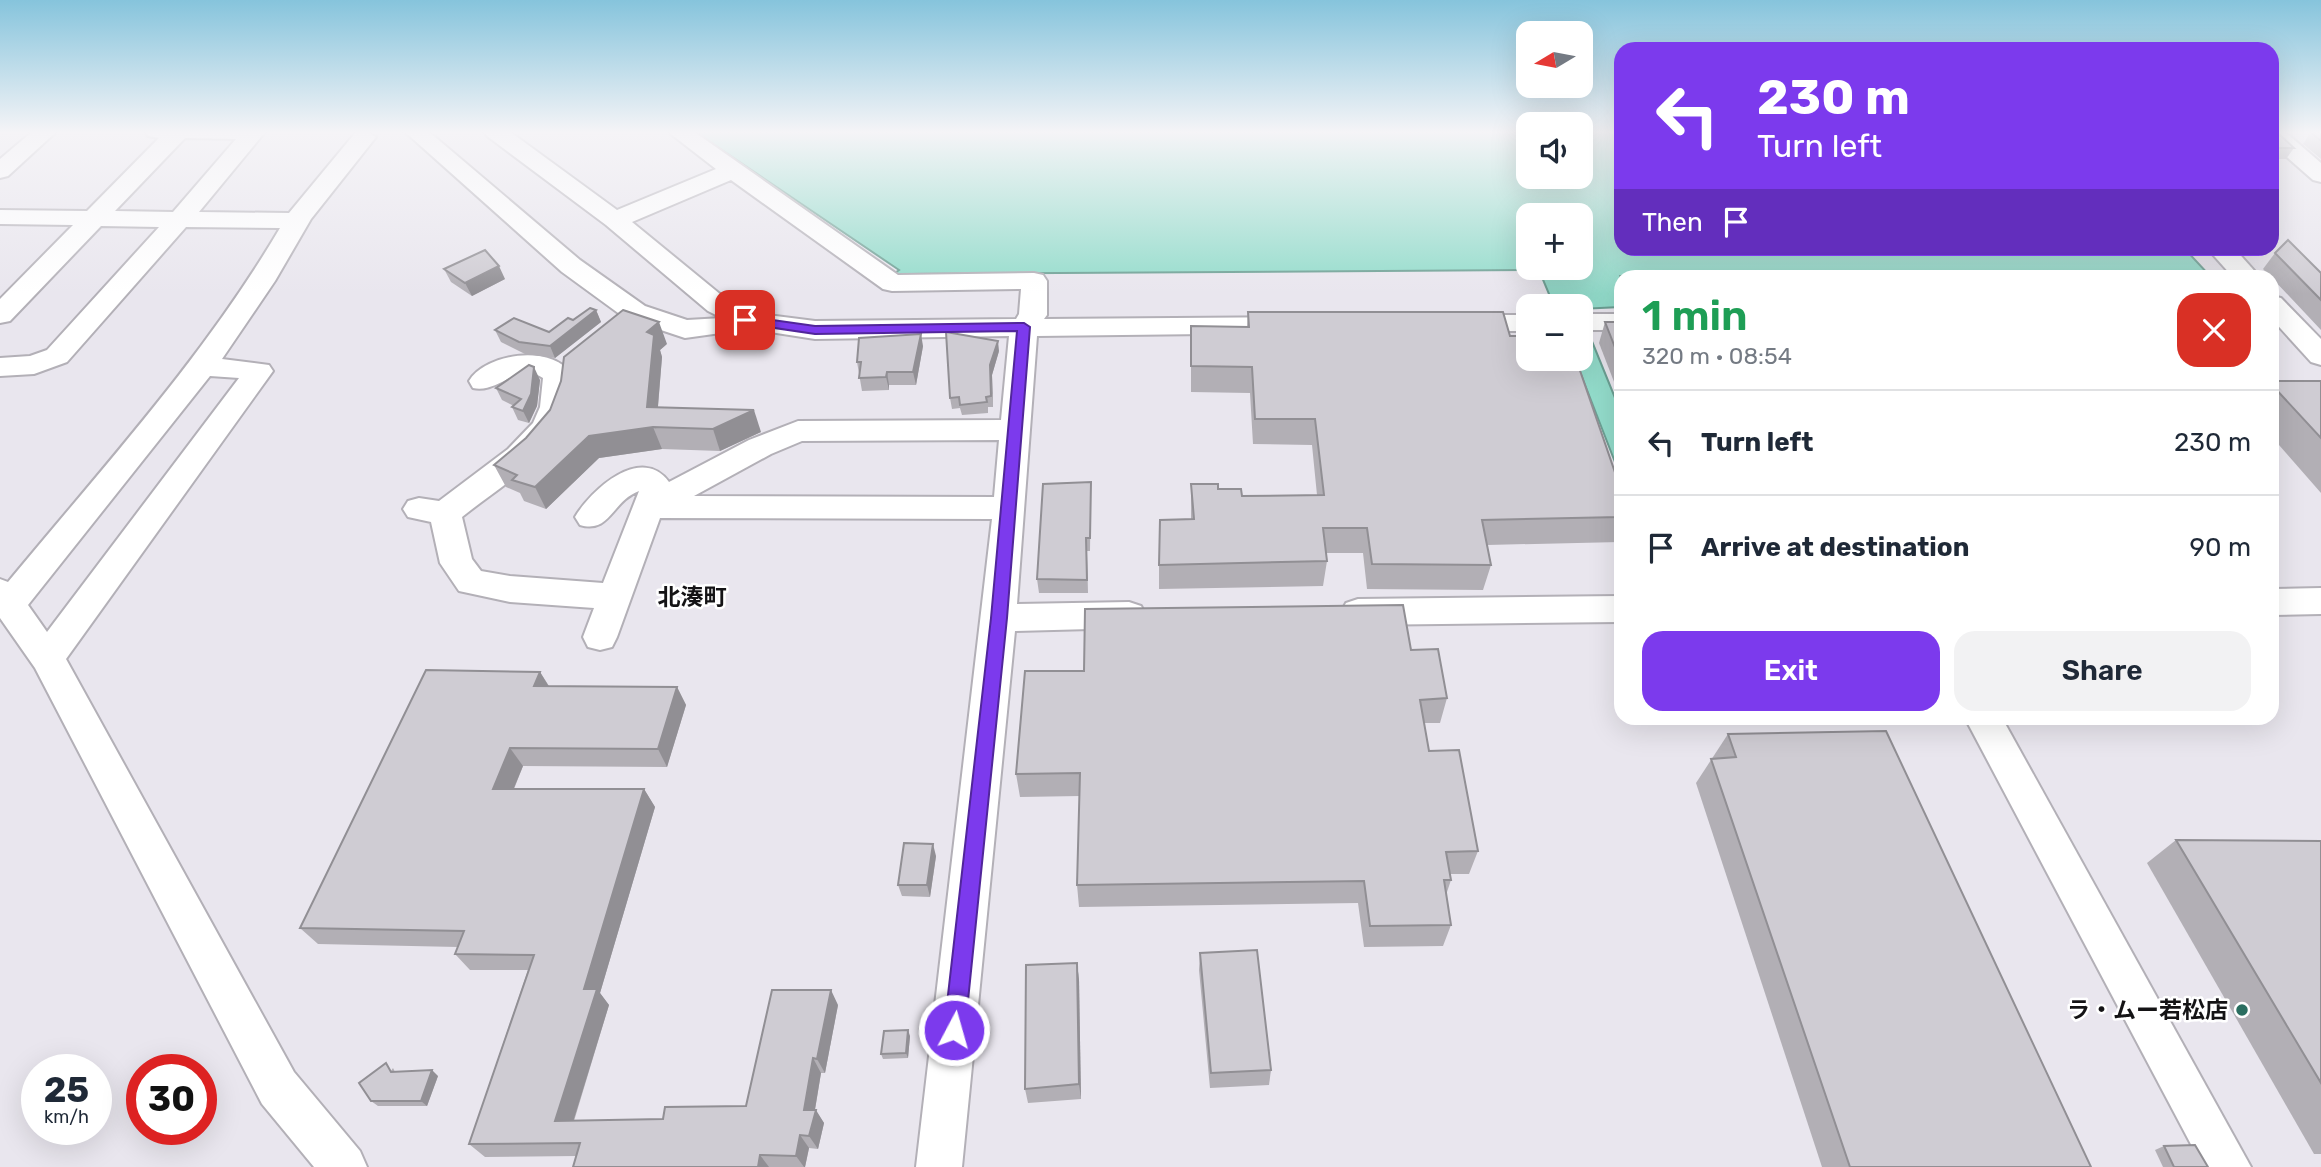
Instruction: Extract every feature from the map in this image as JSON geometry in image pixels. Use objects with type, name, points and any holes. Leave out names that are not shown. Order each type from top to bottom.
[{"type":"street","points":[[0,316],[125,185]]},
{"type":"street","points":[[0,367],[34,365],[57,356],[209,185]]},
{"type":"street","points":[[325,185],[298,220],[262,281],[203,366],[4,598],[47,658],[278,1088],[344,1167]]},
{"type":"street","points":[[478,185],[571,266],[625,320],[685,329],[718,326]]},
{"type":"street","points":[[568,185],[615,220],[717,305],[745,320],[815,330],[1323,324]]},
{"type":"street","points":[[615,220],[697,185]]},
{"type":"street","points":[[755,185],[892,283],[1034,281],[1033,315],[1024,327],[999,618],[939,1167]]},
{"type":"street","points":[[0,217],[298,220]]},
{"type":"street","points":[[2227,256],[2240,270]]},
{"type":"street","points":[[2279,314],[2321,318]]},
{"type":"street","points":[[2279,317],[2321,356]]},
{"type":"street","points":[[1593,322],[1614,322]]},
{"type":"street","points":[[1432,323],[1516,323]]},
{"type":"street","points":[[483,381],[509,365],[566,367],[550,419],[525,451],[432,511],[456,563],[471,582],[510,589],[614,597]]},
{"type":"street","points":[[47,658],[259,371],[203,366]]},
{"type":"street","points":[[648,507],[760,447],[798,431],[1015,430]]},
{"type":"street","points":[[591,517],[606,496],[624,482],[645,479],[656,486],[600,637]]},
{"type":"street","points":[[648,507],[1008,508]]},
{"type":"street","points":[[2279,602],[2321,601]]},
{"type":"street","points":[[1329,613],[1614,609]]},
{"type":"street","points":[[999,618],[1163,615]]},
{"type":"street","points":[[1987,725],[2228,1167]]},
{"type":"shaded area","points":[[774,185],[1516,185],[1516,189],[1593,189],[1593,185],[1614,185],[1614,256],[2191,256],[2204,270],[1614,270],[1614,307],[1593,308],[1593,294],[1549,294],[1543,280],[1593,280],[1593,203],[1516,203],[1516,270],[912,274],[906,279],[895,273],[899,270]]},
{"type":"shaded area","points":[[1593,344],[1614,395],[1614,460],[1580,371],[1593,371]]},
{"type":"building","points":[[2288,240],[2321,273],[2321,300],[2278,256],[2279,249]]},
{"type":"building","points":[[485,250],[499,266],[465,283],[444,269]]},
{"type":"building","points":[[590,308],[596,310],[550,346],[519,342],[495,330],[514,318],[549,332],[568,318],[573,320]]},
{"type":"building","points":[[623,310],[659,322],[647,332],[654,335],[647,407],[754,410],[713,429],[653,427],[589,436],[535,487],[512,480],[517,475],[494,465],[526,438],[550,410],[561,381],[564,357]]},
{"type":"building","points":[[1248,312],[1503,312],[1510,336],[1516,336],[1516,371],[1580,371],[1614,470],[1614,517],[1482,520],[1491,565],[1372,564],[1367,528],[1323,528],[1327,561],[1159,565],[1160,520],[1194,519],[1191,484],[1218,484],[1218,489],[1241,489],[1242,496],[1324,495],[1315,419],[1255,419],[1252,367],[1191,366],[1191,326],[1249,327]]},
{"type":"building","points":[[1605,322],[1614,322],[1614,345]]},
{"type":"building","points":[[946,332],[998,341],[990,365],[991,396],[986,397],[987,402],[960,405],[959,397],[950,398]]},
{"type":"building","points":[[921,334],[913,372],[887,372],[886,377],[859,378],[859,338]]},
{"type":"building","points":[[529,365],[534,367],[531,394],[523,411],[512,407],[521,399],[496,388]]},
{"type":"building","points":[[2279,381],[2321,381],[2321,438],[2279,393]]},
{"type":"building","points":[[1091,482],[1090,538],[1086,538],[1087,580],[1037,579],[1043,484]]},
{"type":"building","points":[[1403,605],[1411,650],[1438,649],[1447,698],[1420,700],[1429,751],[1459,750],[1478,851],[1446,852],[1451,880],[1444,880],[1451,925],[1370,926],[1364,881],[1077,885],[1080,773],[1016,774],[1025,671],[1084,671],[1085,609]]},
{"type":"building","points":[[426,670],[540,672],[534,686],[677,687],[658,749],[510,748],[493,789],[644,789],[584,989],[597,989],[555,1121],[663,1119],[665,1107],[746,1106],[772,990],[831,990],[817,1059],[813,1058],[804,1110],[816,1110],[809,1136],[800,1135],[796,1156],[760,1155],[758,1167],[573,1167],[580,1143],[469,1144],[534,955],[455,954],[464,931],[300,928]]},
{"type":"building","points":[[1886,731],[2091,1167],[1850,1167],[1711,759],[1736,757],[1728,734]]},
{"type":"building","points":[[2176,840],[2321,841],[2321,1083]]},
{"type":"building","points":[[904,843],[933,844],[927,885],[898,885]]},
{"type":"building","points":[[1257,950],[1271,1070],[1211,1073],[1200,953]]},
{"type":"building","points":[[1077,963],[1079,1084],[1025,1089],[1026,965]]},
{"type":"building","points":[[908,1030],[906,1053],[881,1054],[884,1031]]},
{"type":"building","points":[[386,1063],[391,1072],[432,1070],[421,1101],[371,1101],[359,1083]]},
{"type":"building","points":[[2195,1145],[2208,1167],[2174,1167],[2164,1146]]},
{"type":"place","name":"ラ・ムー若松店","points":[[2242,1010]]},
{"type":"district","name":"北湊町","points":[[692,597]]},
{"type":"route","points":[[745,320],[815,330],[1024,327],[999,618],[954,1030]]}]
